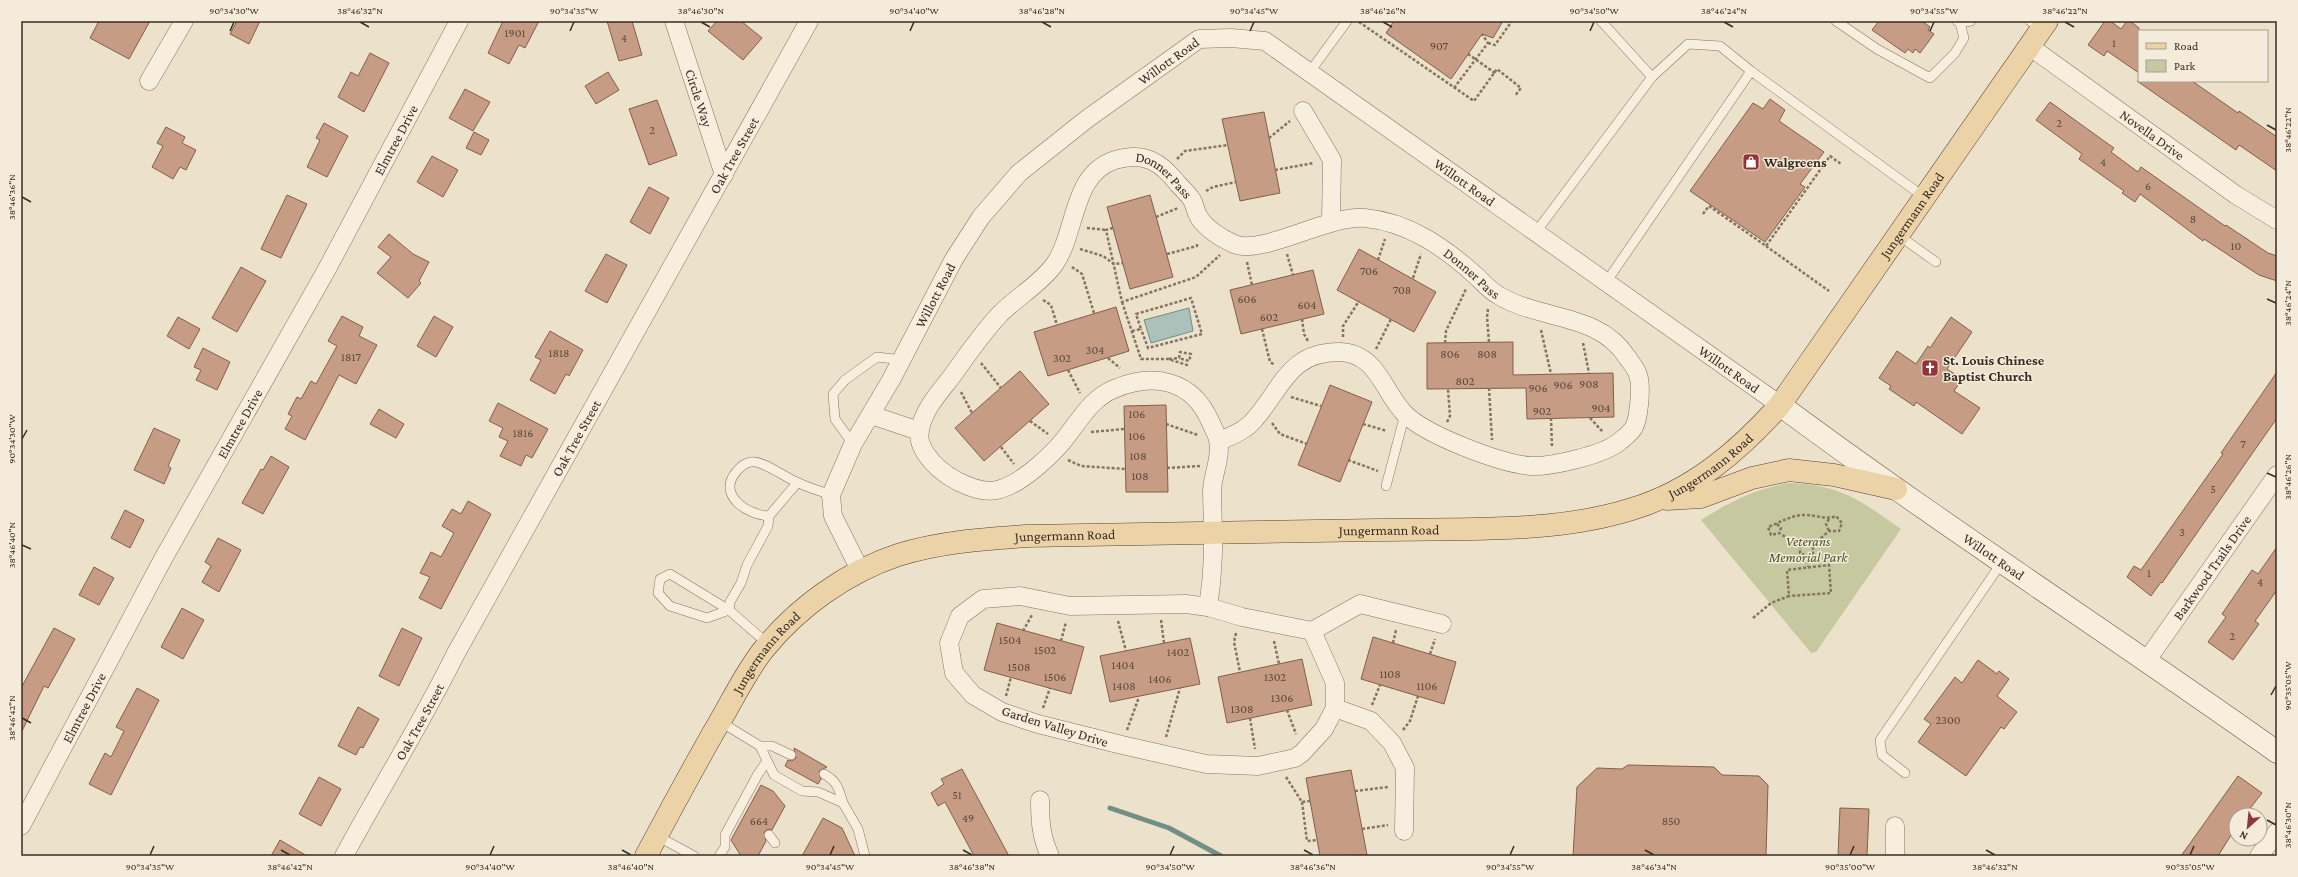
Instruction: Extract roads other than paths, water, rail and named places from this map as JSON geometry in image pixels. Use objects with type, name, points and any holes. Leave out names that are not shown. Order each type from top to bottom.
[{"type":"main road","name":"Jungermann Road","points":[[646,856],[745,676],[768,644],[792,619],[827,591],[860,570],[899,555],[958,541],[1026,536],[1480,528],[1576,523],[1633,509],[1680,489],[1713,468],[1751,437],[1780,405],[1924,197],[2037,29]]},
{"type":"main road","name":"Willott Road","points":[[1780,405],[1896,489],[2147,660],[2277,752]]},
{"type":"main road","points":[[1656,500],[1701,497],[1752,478],[1789,470],[1834,475],[1896,489]]},
{"type":"street","points":[[149,81],[184,21]]},
{"type":"street","name":"Elmtree Drive","points":[[21,826],[163,559],[327,269],[459,21]]},
{"type":"street","name":"Circle Way","points":[[674,21],[724,175]]},
{"type":"street","name":"Oak Tree Street","points":[[344,856],[372,805],[423,719],[455,656],[809,21]]},
{"type":"street","name":"Novella Drive","points":[[2037,29],[2236,195],[2277,220]]},
{"type":"street","name":"Willott Road","points":[[860,570],[833,516],[831,495],[853,444],[902,360],[954,259],[981,217],[1019,173],[1087,119],[1199,39],[1231,38],[1265,41],[1607,281],[1780,405]]},
{"type":"street","points":[[1303,111],[1332,160],[1331,222]]},
{"type":"street","name":"Donner Pass","points":[[919,431],[926,411],[971,349],[1001,314],[1050,270],[1062,251],[1080,196],[1098,169],[1115,160],[1137,157],[1156,161],[1167,169],[1192,199],[1199,218],[1215,233],[1237,245],[1283,239],[1331,222],[1360,218],[1390,223],[1427,237],[1476,276],[1492,292],[1511,302],[1537,311],[1578,321],[1602,331],[1623,350],[1639,375],[1640,397],[1634,427],[1615,446],[1586,458],[1531,466],[1495,457],[1439,436],[1405,414],[1368,362],[1342,352],[1317,356],[1300,362],[1286,374],[1275,393],[1252,423],[1236,434],[1219,442]]},
{"type":"street","points":[[871,415],[919,431],[920,445],[932,463],[948,476],[972,489],[997,490],[1024,476],[1052,452],[1070,434],[1082,414],[1111,390],[1161,380],[1185,388],[1203,404],[1219,442],[1217,465],[1212,484],[1215,532],[1214,570],[1208,607]]},
{"type":"street","name":"Barkwood Trails Drive","points":[[2147,660],[2277,475]]},
{"type":"street","name":"Garden Valley Drive","points":[[1020,596],[1070,606],[1159,604],[1208,607],[1239,616],[1312,631],[1336,683],[1334,708],[1324,729],[1302,753],[1295,758],[1258,766],[1206,764],[1038,724],[1002,712],[973,694],[954,673],[949,643],[960,616],[984,599],[1020,596]]},
{"type":"street","points":[[1312,631],[1360,604],[1442,624]]},
{"type":"street","points":[[1334,708],[1370,721],[1392,743],[1405,768],[1404,827]]},
{"type":"street","points":[[1040,800],[1040,826],[1042,840],[1050,856]]},
{"type":"street","points":[[1895,826],[1895,856]]},
{"type":"street","points":[[2260,856],[2277,832]]},
{"type":"lane","points":[[1309,73],[1347,21]]},
{"type":"lane","points":[[1601,21],[1652,77]]},
{"type":"lane","points":[[1836,21],[1877,49],[1930,78],[1955,53],[1964,38],[1958,22],[1971,21]]},
{"type":"lane","points":[[1536,232],[1652,77],[1688,44],[1720,46],[1751,72],[1924,197]]},
{"type":"lane","points":[[1607,281],[1751,72]]},
{"type":"lane","points":[[1898,235],[1936,262]]},
{"type":"lane","points":[[853,444],[835,419],[833,394],[845,380],[877,357],[902,360]]},
{"type":"lane","points":[[1386,486],[1405,414]]},
{"type":"lane","points":[[769,516],[760,516],[736,502],[730,488],[730,479],[741,465],[752,462],[771,469],[797,483],[831,495]]},
{"type":"lane","points":[[729,610],[730,602],[741,583],[747,565],[768,526],[769,516],[797,483]]},
{"type":"lane","points":[[1905,773],[1882,755],[1880,740],[2002,562]]},
{"type":"lane","points":[[729,610],[707,618],[670,606],[658,593],[660,579],[670,574],[729,610],[768,644]]},
{"type":"lane","points":[[719,722],[760,746],[772,746],[791,755]]},
{"type":"lane","points":[[760,746],[774,775],[802,791],[818,792],[844,803]]},
{"type":"lane","points":[[719,856],[724,847],[725,836],[747,801],[767,761]]},
{"type":"lane","points":[[824,774],[832,778],[838,786],[844,803],[858,829],[865,856]]},
{"type":"lane","points":[[770,835],[775,843]]},
{"type":"lane","points":[[657,836],[694,856]]},
{"type":"water","points":[[1189,308],[1193,331],[1151,343],[1144,320]]},
{"type":"waterway","points":[[1110,808],[1169,828],[1221,856]]},
{"type":"place","name":"Walgreens","points":[[1751,162]]},
{"type":"place","name":"St. Louis Chinese Baptist Church","points":[[1930,368]]},
{"type":"park label","name":"Veterans Memorial Park","points":[[1808,550]]}]
